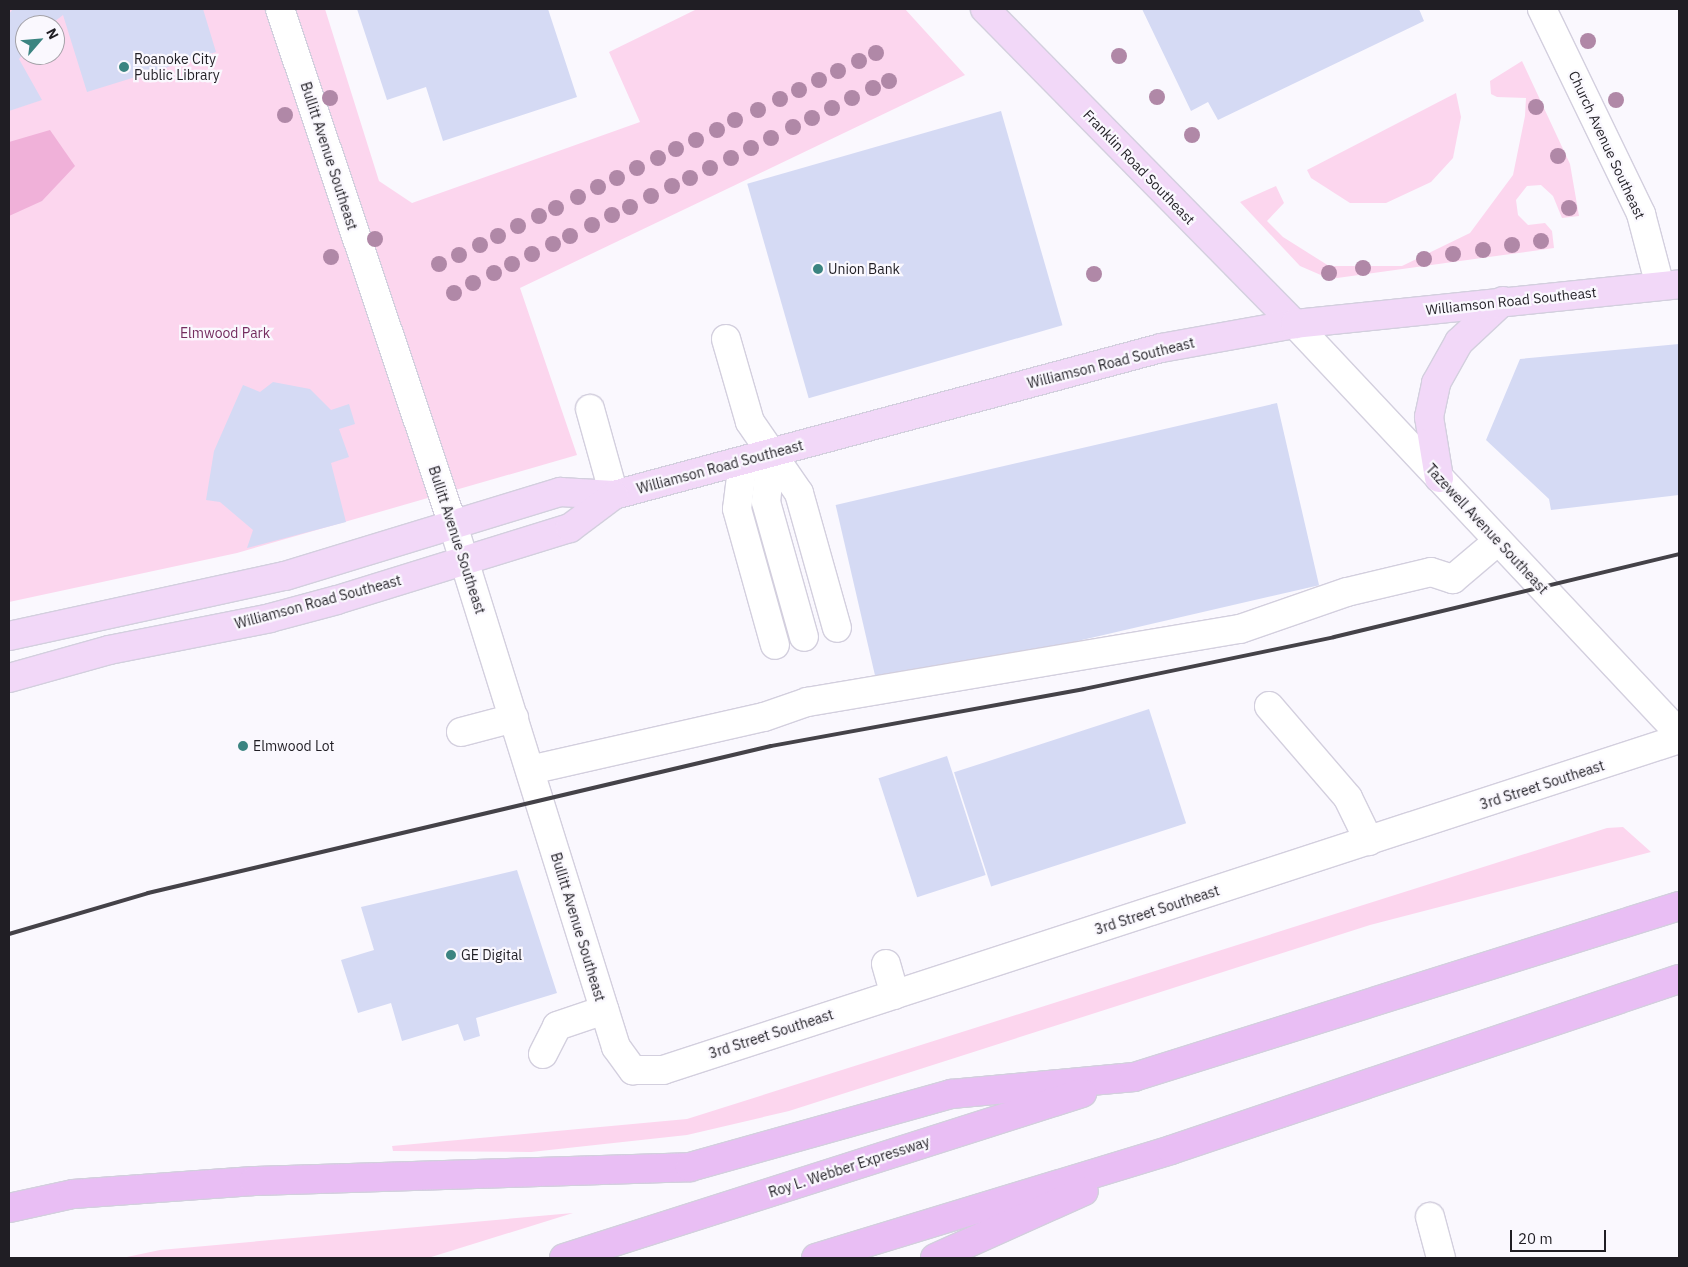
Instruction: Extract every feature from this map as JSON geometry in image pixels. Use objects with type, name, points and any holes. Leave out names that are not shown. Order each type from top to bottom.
[{"type":"highway","points":[[9,1208],[73,1194],[254,1182],[690,1167],[951,1094],[1134,1077],[1679,906]]},
{"type":"highway","points":[[816,1258],[1171,1150],[1679,979]]},
{"type":"highway","name":"Roy L. Webber Expressway","points":[[564,1258],[1134,1077]]},
{"type":"highway","points":[[935,1258],[1171,1150]]},
{"type":"main road","name":"Franklin Road Southeast","points":[[985,9],[1295,324]]},
{"type":"main road","name":"Williamson Road Southeast","points":[[9,636],[286,576],[560,492],[614,495],[1161,348],[1295,324],[1670,285]]},
{"type":"main road","points":[[1439,478],[1429,417],[1436,382],[1459,342],[1503,301]]},
{"type":"main road","name":"Williamson Road Southeast","points":[[9,678],[108,650],[270,618],[570,528],[614,495]]},
{"type":"street","name":"Bullitt Avenue Southeast","points":[[280,9],[453,525],[616,1047],[633,1070]]},
{"type":"street","name":"Church Avenue Southeast","points":[[1542,9],[1641,214],[1670,285]]},
{"type":"street","name":"Tazewell Avenue Southeast","points":[[1295,324],[1679,733]]},
{"type":"street","points":[[726,339],[750,422],[799,493],[837,628]]},
{"type":"street","points":[[590,409],[614,495]]},
{"type":"street","points":[[771,453],[766,502],[804,637]]},
{"type":"street","points":[[743,461],[737,510],[775,645]]},
{"type":"street","points":[[530,770],[764,717],[807,702],[1240,629],[1347,592],[1431,572],[1453,579],[1498,540]]},
{"type":"street","points":[[1269,706],[1348,798],[1369,841]]},
{"type":"street","points":[[461,732],[514,718]]},
{"type":"street","name":"3rd Street Southeast","points":[[633,1070],[663,1070],[1679,739]]},
{"type":"street","points":[[886,964],[895,994]]},
{"type":"street","points":[[543,1054],[557,1026],[604,1010]]},
{"type":"street","points":[[1430,1217],[1441,1258]]},
{"type":"green space","name":"Elmwood Park","points":[[9,9],[325,9],[379,181],[412,203],[640,122],[609,52],[697,9],[905,9],[965,75],[520,288],[577,455],[237,553],[9,602]]},
{"type":"green space","points":[[1522,61],[1570,164],[1579,216],[1562,218],[1553,196],[1541,185],[1527,186],[1516,200],[1518,215],[1528,225],[1545,223],[1552,231],[1554,248],[1330,279],[1300,266],[1240,202],[1276,186],[1284,203],[1267,221],[1283,237],[1329,266],[1402,266],[1470,233],[1513,175],[1525,116],[1526,98],[1497,97],[1491,94],[1490,81]]},
{"type":"green space","points":[[1456,93],[1461,117],[1453,158],[1431,182],[1386,203],[1350,203],[1311,178],[1307,170]]},
{"type":"green space","points":[[1623,827],[1651,852],[1370,925],[789,1111],[687,1135],[531,1152],[393,1151],[392,1146],[687,1119],[1607,828]]},
{"type":"green space","points":[[573,1213],[428,1258],[122,1258],[160,1250]]},
{"type":"shaded area","points":[[50,130],[75,166],[42,201],[9,216],[9,142]]},
{"type":"building","name":"Roanoke City Public Library","points":[[13,9],[203,9],[216,52],[87,92],[65,21],[65,15],[15,15],[15,65],[22,65],[42,100],[9,111],[9,14]]},
{"type":"building","points":[[357,9],[548,9],[577,97],[443,141],[426,87],[387,100]]},
{"type":"building","points":[[1142,9],[1419,9],[1424,21],[1218,120],[1208,102],[1191,111]]},
{"type":"building","points":[[1001,111],[1062,325],[809,398],[747,184]]},
{"type":"building","points":[[1679,344],[1679,495],[1551,510],[1549,499],[1486,440],[1520,359]]},
{"type":"building","points":[[273,382],[310,389],[331,410],[349,404],[355,424],[339,429],[349,457],[331,463],[346,522],[247,548],[253,530],[220,502],[206,500],[214,451],[243,385],[260,392]]},
{"type":"building","points":[[1277,403],[1319,585],[878,687],[836,505]]},
{"type":"building","points":[[1149,709],[1186,823],[991,886],[954,772]]},
{"type":"building","points":[[947,756],[986,875],[917,897],[879,778]]},
{"type":"building","name":"GE Digital","points":[[517,870],[557,993],[476,1018],[480,1036],[464,1041],[458,1024],[402,1041],[391,1003],[358,1013],[341,960],[374,950],[361,907]]},
{"type":"railway","points":[[9,934],[148,893],[771,746],[1084,689],[1334,637],[1679,554]]},
{"type":"place","name":"Roanoke City Public Library","points":[[124,67]]},
{"type":"place","name":"Union Bank","points":[[818,269]]},
{"type":"place","name":"Elmwood Lot","points":[[243,746]]},
{"type":"place","name":"GE Digital","points":[[451,955]]}]
